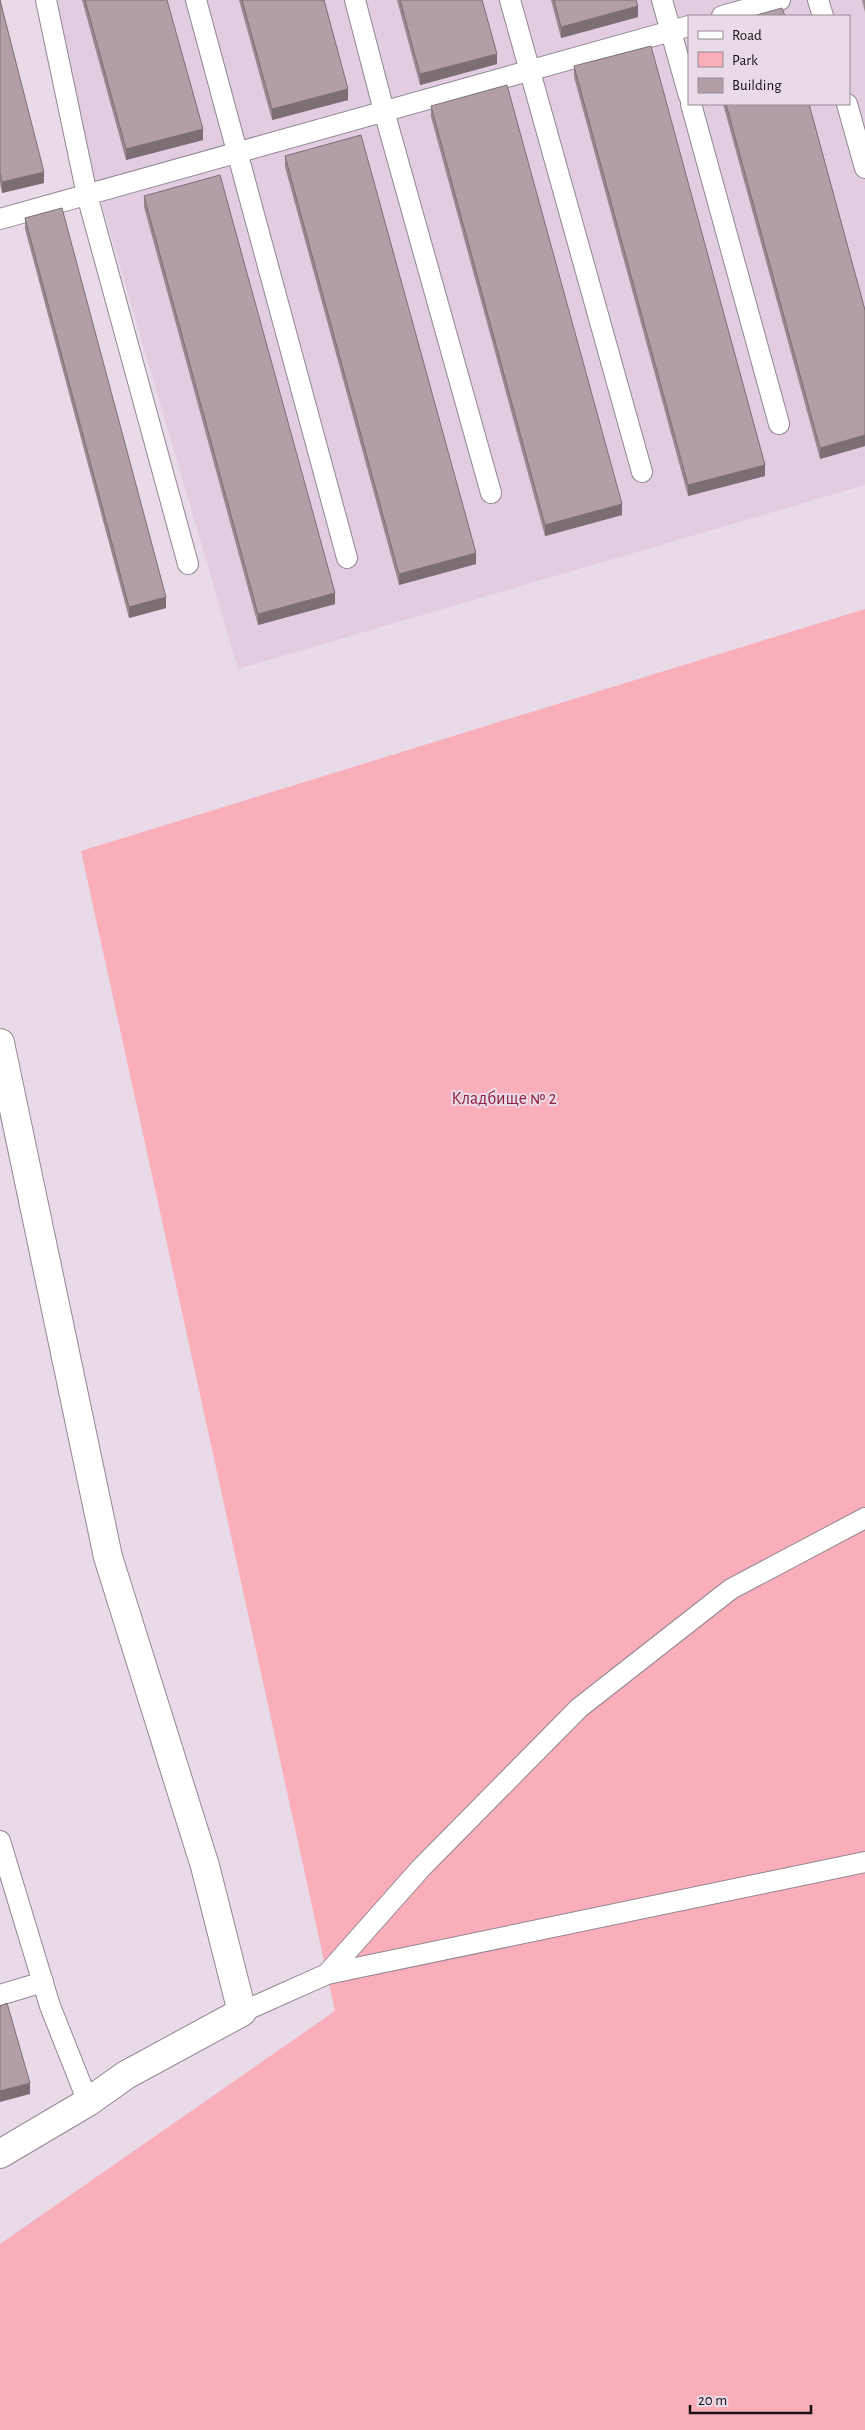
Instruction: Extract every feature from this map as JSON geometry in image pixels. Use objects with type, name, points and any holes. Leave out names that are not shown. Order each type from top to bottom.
[{"type":"street","points":[[0,1042],[108,1557],[206,1866],[242,2012],[126,2075],[88,2102],[0,2154]]},
{"type":"lane","points":[[46,0],[87,194],[188,564]]},
{"type":"lane","points":[[196,0],[348,558]]},
{"type":"lane","points":[[355,0],[384,111],[491,492]]},
{"type":"lane","points":[[510,0],[642,472]]},
{"type":"lane","points":[[662,0],[680,28],[688,88]]},
{"type":"lane","points":[[726,15],[780,0]]},
{"type":"lane","points":[[818,0],[823,15]]},
{"type":"lane","points":[[0,219],[680,28]]},
{"type":"lane","points":[[691,105],[779,424]]},
{"type":"lane","points":[[847,105],[865,168]]},
{"type":"lane","points":[[326,1974],[421,1868],[579,1708],[731,1589],[865,1518]]},
{"type":"lane","points":[[1,1846],[50,2006],[88,2102]]},
{"type":"lane","points":[[242,2012],[326,1974],[865,1862]]},
{"type":"lane","points":[[0,1995],[43,1982]]},
{"type":"shaded area","points":[[42,0],[865,0],[865,485],[238,669]]},
{"type":"green space","name":"Кладбище № 2","points":[[865,609],[865,2430],[0,2430],[0,2244],[335,2011],[81,851]]},
{"type":"building","points":[[0,0],[44,172],[2,182],[0,173]]},
{"type":"building","points":[[85,0],[167,0],[203,129],[126,149]]},
{"type":"building","points":[[242,0],[324,0],[348,89],[272,109]]},
{"type":"building","points":[[400,0],[482,0],[497,54],[420,74]]},
{"type":"building","points":[[554,0],[636,0],[638,6],[561,27]]},
{"type":"building","points":[[782,8],[785,15],[757,15]]},
{"type":"building","points":[[651,46],[765,465],[688,485],[574,66]]},
{"type":"building","points":[[507,85],[622,504],[545,525],[431,106]]},
{"type":"building","points":[[726,105],[809,105],[865,310],[865,435],[820,448]]},
{"type":"building","points":[[361,135],[476,553],[399,574],[285,156]]},
{"type":"building","points":[[220,175],[335,593],[258,614],[144,196]]},
{"type":"building","points":[[62,208],[166,597],[129,607],[25,218]]},
{"type":"building","points":[[7,2003],[30,2083],[0,2091],[0,2006]]}]
